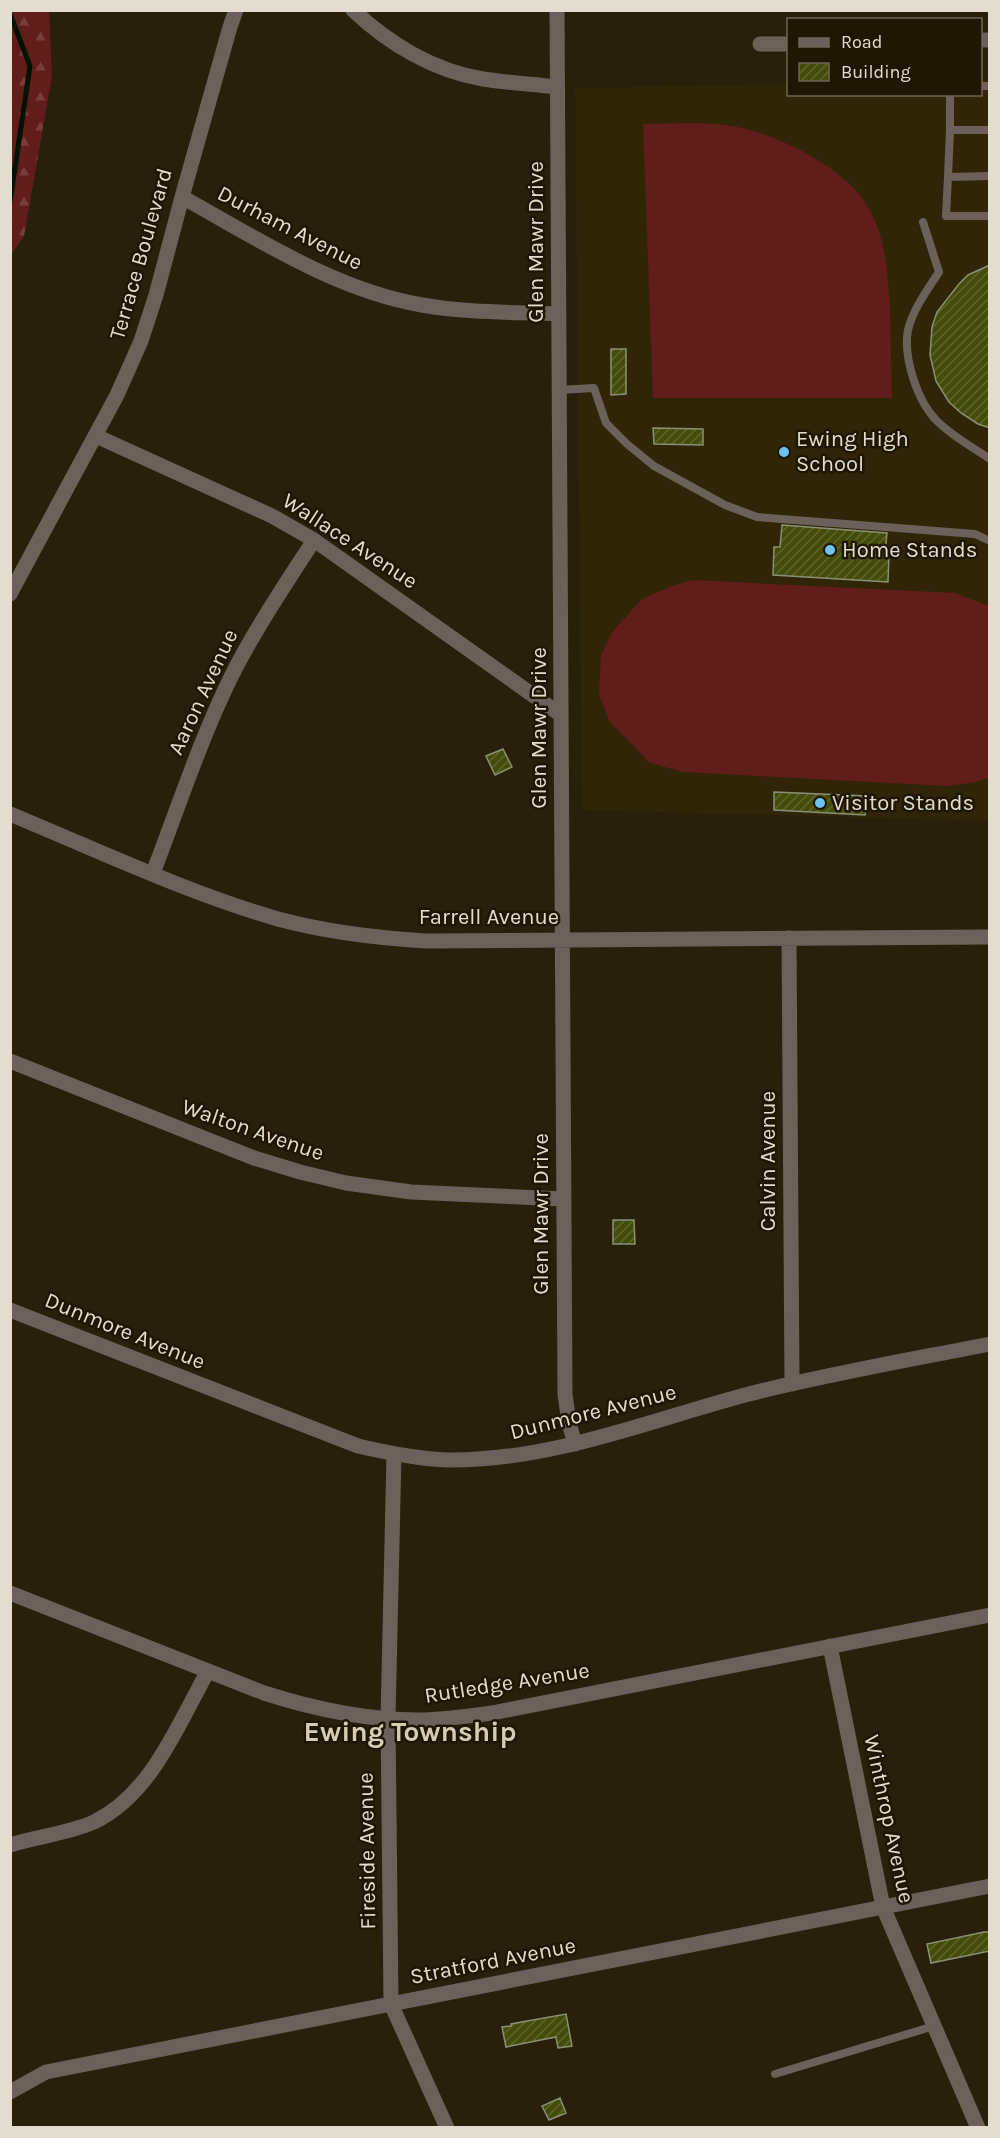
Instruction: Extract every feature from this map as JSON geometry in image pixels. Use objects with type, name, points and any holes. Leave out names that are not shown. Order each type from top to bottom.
[{"type":"street","name":"Terrace Boulevard","points":[[10,594],[96,436],[141,340],[156,296],[230,27],[237,10]]},
{"type":"street","points":[[353,10],[393,43],[451,70],[481,78],[557,87]]},
{"type":"street","name":"Glen Mawr Drive","points":[[557,10],[565,1394],[575,1444]]},
{"type":"street","points":[[760,44],[787,44]]},
{"type":"street","name":"Durham Avenue","points":[[182,197],[312,268],[349,285],[381,296],[455,310],[559,314]]},
{"type":"street","name":"Wallace Avenue","points":[[96,436],[272,516],[314,540],[561,715]]},
{"type":"street","name":"Aaron Avenue","points":[[153,873],[215,711],[232,675],[265,615],[314,540]]},
{"type":"street","name":"Farrell Avenue","points":[[10,814],[223,902],[280,919],[337,932],[426,941],[990,937]]},
{"type":"street","name":"Calvin Avenue","points":[[789,938],[792,1384]]},
{"type":"street","name":"Walton Avenue","points":[[10,1061],[254,1158],[300,1172],[346,1183],[411,1192],[564,1199]]},
{"type":"street","name":"Dunmore Avenue","points":[[10,1310],[358,1446],[394,1455],[448,1460],[486,1459],[529,1454],[575,1444],[749,1394],[990,1344]]},
{"type":"street","name":"Fireside Avenue","points":[[394,1455],[388,1718],[391,2004],[447,2127]]},
{"type":"street","name":"Rutledge Avenue","points":[[10,1593],[264,1693],[304,1706],[345,1714],[388,1718],[437,1719],[492,1713],[990,1615]]},
{"type":"street","name":"Winthrop Avenue","points":[[830,1646],[883,1907],[978,2127]]},
{"type":"street","points":[[10,1845],[74,1830],[96,1821],[127,1799],[153,1771],[208,1671]]},
{"type":"street","name":"Stratford Avenue","points":[[10,2091],[46,2072],[990,1886]]},
{"type":"street","points":[[978,2127],[990,2122]]},
{"type":"lane","points":[[950,96],[946,216],[990,216]]},
{"type":"lane","points":[[950,130],[990,130]]},
{"type":"lane","points":[[948,177],[990,176]]},
{"type":"lane","points":[[923,222],[939,272],[921,300],[908,329],[908,357],[914,381],[923,402],[937,421],[990,459]]},
{"type":"lane","points":[[559,390],[594,388],[606,423],[654,466],[724,505],[757,517],[975,534],[990,541]]},
{"type":"lane","points":[[775,2074],[934,2026]]},
{"type":"shaded area","name":"Ewing High School","points":[[982,80],[989,80],[989,821],[582,810],[575,88],[787,84],[787,96],[982,96]]},
{"type":"green space","points":[[11,10],[49,11],[52,76],[24,236],[11,255]]},
{"type":"green space","points":[[707,123],[750,130],[801,151],[832,170],[852,186],[877,225],[886,261],[892,398],[653,398],[643,124]]},
{"type":"green space","points":[[693,580],[955,593],[989,606],[989,778],[948,786],[683,772],[650,763],[610,722],[599,695],[601,655],[612,632],[642,599]]},
{"type":"building","points":[[990,265],[990,428],[978,424],[949,402],[936,381],[930,355],[932,327],[937,312],[968,275]]},
{"type":"building","points":[[611,349],[626,349],[626,394],[611,395]]},
{"type":"building","points":[[653,428],[703,429],[703,445],[654,444]]},
{"type":"building","name":"Home Stands","points":[[782,525],[887,533],[885,553],[889,554],[888,582],[773,575],[774,547],[780,547]]},
{"type":"building","points":[[503,749],[512,767],[495,775],[486,756]]},
{"type":"building","name":"Visitor Stands","points":[[774,792],[867,796],[865,815],[774,810]]},
{"type":"building","points":[[613,1220],[634,1220],[635,1244],[613,1244]]},
{"type":"building","points":[[990,1932],[990,1951],[931,1963],[927,1944]]},
{"type":"building","points":[[566,2014],[572,2046],[558,2048],[556,2037],[506,2047],[502,2027]]},
{"type":"building","points":[[560,2098],[566,2113],[549,2120],[542,2106]]},
{"type":"waterway","points":[[10,14],[30,66],[10,202]]},
{"type":"place","name":"Ewing High School","points":[[784,452]]},
{"type":"place","name":"Home Stands","points":[[830,550]]},
{"type":"place","name":"Visitor Stands","points":[[820,803]]},
{"type":"district","name":"Ewing Township","points":[[410,1731]]}]
